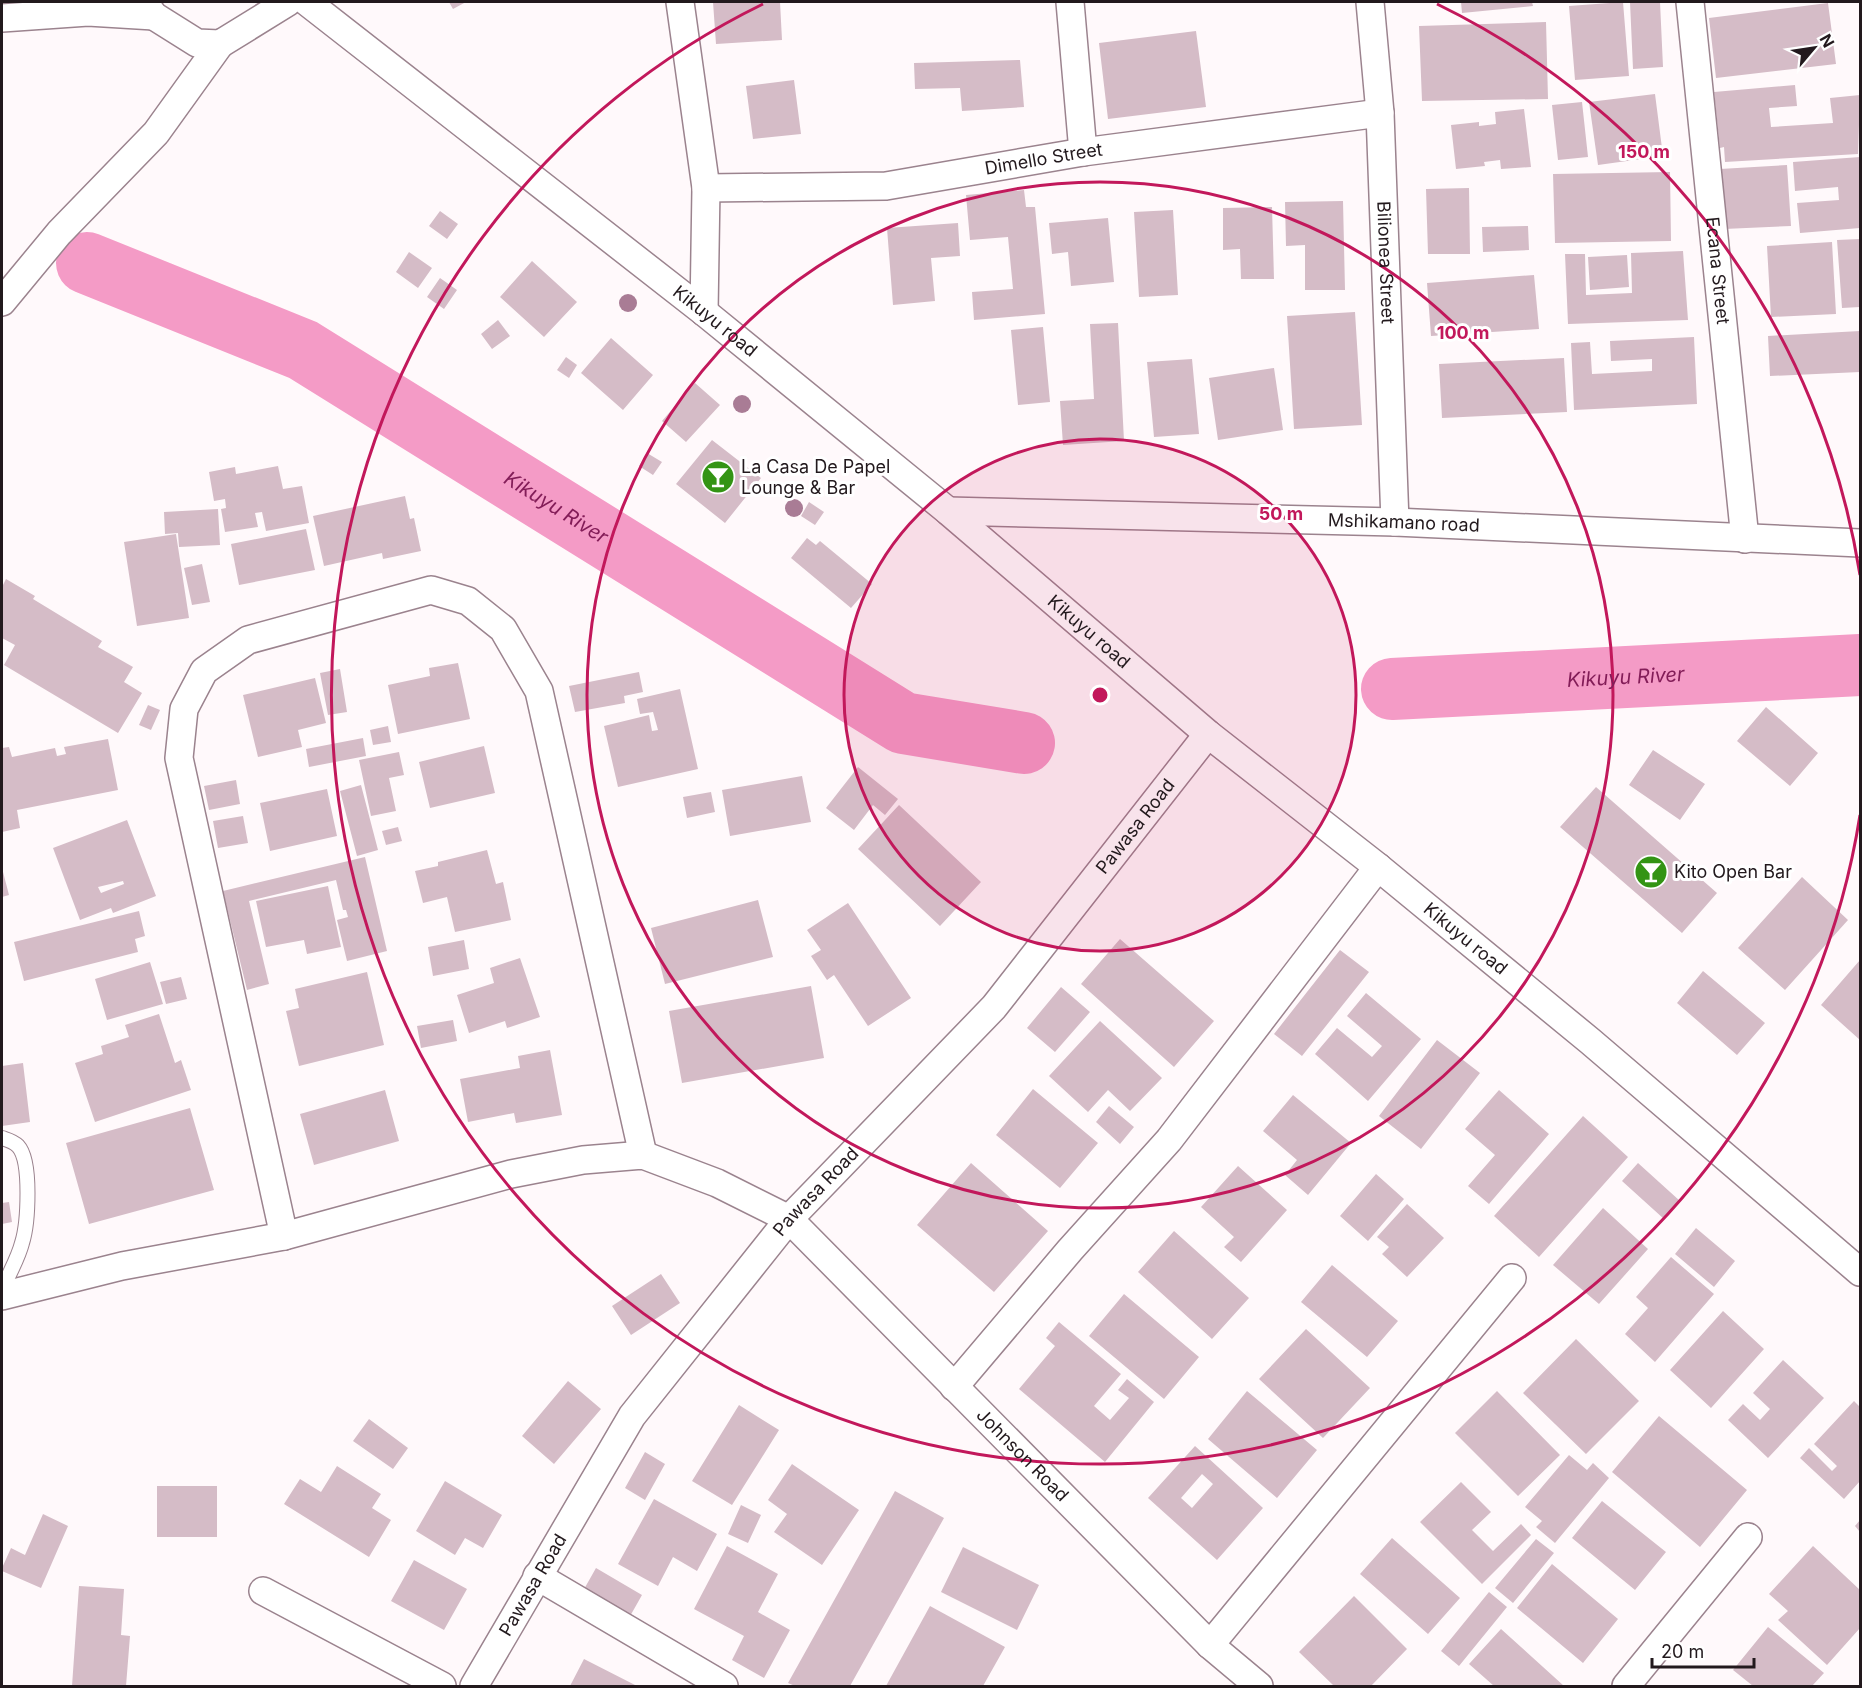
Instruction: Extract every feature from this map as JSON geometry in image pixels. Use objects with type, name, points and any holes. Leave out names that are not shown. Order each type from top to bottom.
[{"type":"street","points":[[2,302],[58,233],[156,133],[220,44],[288,2]]},
{"type":"street","name":"Kikuyu road","points":[[307,2],[704,312],[948,511],[1208,734],[1378,867],[1590,1041],[1860,1272]]},
{"type":"street","points":[[680,2],[706,188],[704,312]]},
{"type":"street","points":[[1070,2],[1083,152]]},
{"type":"street","name":"Bilionea Street","points":[[1370,2],[1380,112],[1395,522]]},
{"type":"street","name":"Ecana Street","points":[[1690,2],[1745,539]]},
{"type":"street","points":[[2,18],[149,9],[197,43],[220,44]]},
{"type":"street","name":"Dimello Street","points":[[706,188],[886,186],[1083,152],[1380,112]]},
{"type":"street","name":"Mshikamano road","points":[[948,511],[1395,522],[1860,543]]},
{"type":"street","points":[[2,1296],[122,1266],[284,1236],[511,1174],[582,1160],[643,1155],[539,691],[503,629],[468,601],[431,590],[248,640],[204,670],[183,708],[178,758],[284,1236]]},
{"type":"street","name":"Pawasa Road","points":[[474,1686],[632,1416],[789,1219],[994,1007],[1208,734]]},
{"type":"street","points":[[954,1387],[1070,1250],[1169,1140],[1378,867]]},
{"type":"street","name":"Johnson Road","points":[[643,1155],[717,1183],[789,1219],[1210,1645],[1259,1686]]},
{"type":"street","points":[[1210,1645],[1512,1278]]},
{"type":"street","points":[[1626,1686],[1748,1537]]},
{"type":"street","points":[[537,1576],[724,1686]]},
{"type":"street","points":[[263,1591],[442,1686]]},
{"type":"lane","points":[[2,1138],[20,1147],[24,1157],[28,1213],[22,1245],[2,1291]]},
{"type":"building","points":[[449,2],[466,2],[453,9]]},
{"type":"building","points":[[713,2],[780,2],[782,40],[716,44]]},
{"type":"building","points":[[1461,2],[1532,2],[1533,6],[1462,13]]},
{"type":"building","points":[[1623,2],[1629,76],[1575,80],[1569,6]]},
{"type":"building","points":[[1630,2],[1660,2],[1663,67],[1633,69]]},
{"type":"building","points":[[1828,3],[1836,64],[1716,78],[1709,18]]},
{"type":"building","points":[[1546,22],[1548,99],[1422,101],[1419,26]]},
{"type":"building","points":[[1196,31],[1206,107],[1108,119],[1099,43]]},
{"type":"building","points":[[1020,60],[1024,107],[962,111],[960,88],[915,89],[914,63]]},
{"type":"building","points":[[794,80],[801,134],[753,139],[746,86]]},
{"type":"building","points":[[1795,85],[1797,106],[1769,108],[1771,127],[1833,123],[1830,98],[1860,95],[1858,154],[1725,162],[1724,147],[1720,148],[1714,92]]},
{"type":"building","points":[[1655,94],[1663,156],[1598,165],[1589,102]]},
{"type":"building","points":[[1582,102],[1588,157],[1558,160],[1552,105]]},
{"type":"building","points":[[1524,109],[1531,167],[1501,169],[1500,160],[1484,162],[1485,166],[1456,169],[1451,125],[1479,122],[1479,126],[1496,124],[1495,112]]},
{"type":"building","points":[[1860,157],[1860,228],[1800,233],[1797,203],[1839,200],[1838,187],[1795,191],[1793,162]]},
{"type":"building","points":[[1787,165],[1791,226],[1724,229],[1720,169]]},
{"type":"building","points":[[1670,172],[1671,241],[1555,243],[1553,174]]},
{"type":"building","points":[[1469,188],[1470,254],[1428,254],[1426,189]]},
{"type":"building","points":[[1024,190],[1026,207],[1035,207],[1045,314],[974,320],[972,292],[1013,289],[1008,237],[970,240],[966,195]]},
{"type":"building","points":[[1343,201],[1345,290],[1305,290],[1305,245],[1286,246],[1285,202]]},
{"type":"building","points":[[1272,207],[1274,279],[1241,279],[1240,249],[1223,250],[1223,208]]},
{"type":"building","points":[[1173,210],[1178,295],[1139,297],[1134,212]]},
{"type":"building","points":[[440,211],[458,224],[447,239],[429,226]]},
{"type":"building","points":[[1108,218],[1114,282],[1071,286],[1068,252],[1052,254],[1049,223]]},
{"type":"building","points":[[958,223],[960,256],[931,258],[935,301],[893,305],[887,228]]},
{"type":"building","points":[[1528,226],[1529,250],[1483,252],[1482,227]]},
{"type":"building","points":[[1860,239],[1860,307],[1842,308],[1837,240]]},
{"type":"building","points":[[1832,242],[1836,314],[1771,317],[1767,246]]},
{"type":"building","points":[[1683,251],[1688,320],[1568,324],[1565,254],[1585,254],[1586,295],[1632,293],[1631,253]]},
{"type":"building","points":[[409,252],[432,268],[418,288],[396,272]]},
{"type":"building","points":[[1627,255],[1629,287],[1590,290],[1588,257]]},
{"type":"building","points":[[532,261],[577,302],[544,337],[500,297]]},
{"type":"building","points":[[1534,275],[1539,329],[1431,336],[1427,283]]},
{"type":"building","points":[[440,278],[457,290],[444,309],[427,297]]},
{"type":"building","points":[[1355,312],[1362,425],[1294,429],[1287,316]]},
{"type":"building","points":[[498,320],[510,336],[492,349],[481,334]]},
{"type":"building","points":[[1118,323],[1124,441],[1063,445],[1060,401],[1094,399],[1090,324]]},
{"type":"building","points":[[1043,327],[1050,402],[1018,405],[1011,330]]},
{"type":"building","points":[[1860,331],[1860,372],[1770,376],[1768,336]]},
{"type":"building","points":[[1694,337],[1697,404],[1574,410],[1571,343],[1590,342],[1592,374],[1652,371],[1652,359],[1611,361],[1610,341]]},
{"type":"building","points":[[611,338],[653,375],[623,410],[581,373]]},
{"type":"building","points":[[566,357],[577,365],[569,378],[557,370]]},
{"type":"building","points":[[1564,358],[1567,412],[1442,418],[1439,364]]},
{"type":"building","points":[[1192,359],[1199,434],[1154,437],[1147,362]]},
{"type":"building","points":[[1274,368],[1283,430],[1218,440],[1209,378]]},
{"type":"building","points":[[695,383],[720,405],[686,442],[662,421]]},
{"type":"building","points":[[712,440],[761,478],[725,523],[676,484]]},
{"type":"building","points":[[647,453],[662,462],[653,475],[639,466]]},
{"type":"building","points":[[278,466],[283,489],[302,486],[309,523],[266,531],[262,512],[255,513],[258,527],[225,532],[221,509],[226,508],[225,499],[214,501],[209,472],[235,467],[236,474]]},
{"type":"building","points":[[405,496],[410,519],[414,518],[421,551],[383,559],[382,553],[324,566],[313,516]]},
{"type":"building","points":[[809,502],[824,512],[815,525],[801,516]]},
{"type":"building","points":[[218,509],[220,545],[179,547],[178,533],[165,534],[164,512]]},
{"type":"building","points":[[306,529],[315,570],[239,585],[231,544]]},
{"type":"building","points":[[176,534],[189,618],[137,626],[124,542]]},
{"type":"building","points":[[807,538],[816,545],[820,541],[872,584],[851,608],[791,558]]},
{"type":"building","points":[[202,564],[210,602],[192,605],[184,568]]},
{"type":"building","points":[[6,579],[35,596],[33,599],[102,641],[98,647],[133,667],[124,682],[142,693],[118,733],[4,665],[15,645],[2,638],[2,587]]},
{"type":"building","points":[[458,663],[470,719],[398,734],[388,685],[430,676],[429,668]]},
{"type":"building","points":[[340,669],[347,712],[328,715],[320,673]]},
{"type":"building","points":[[639,672],[643,692],[624,696],[625,703],[575,712],[569,686]]},
{"type":"building","points":[[315,678],[326,723],[298,730],[302,747],[258,757],[243,695]]},
{"type":"building","points":[[680,689],[698,769],[618,787],[604,726],[649,715],[652,731],[658,730],[653,712],[640,714],[637,699]]},
{"type":"building","points":[[148,705],[160,710],[151,730],[139,725]]},
{"type":"building","points":[[1766,707],[1818,753],[1790,786],[1737,741]]},
{"type":"building","points":[[388,726],[391,742],[373,745],[370,730]]},
{"type":"building","points":[[363,738],[366,756],[309,767],[306,749]]},
{"type":"building","points":[[108,739],[118,790],[17,810],[20,828],[2,832],[2,748],[9,747],[12,757],[55,748],[57,756],[66,754],[64,747]]},
{"type":"building","points":[[484,746],[495,793],[430,808],[419,762]]},
{"type":"building","points":[[1653,750],[1705,784],[1680,820],[1629,785]]},
{"type":"building","points":[[399,752],[404,775],[389,778],[396,811],[371,816],[359,760]]},
{"type":"building","points":[[858,767],[898,799],[885,815],[873,805],[854,830],[826,808]]},
{"type":"building","points":[[802,776],[811,822],[730,836],[722,790]]},
{"type":"building","points":[[236,780],[240,804],[209,810],[204,786]]},
{"type":"building","points":[[361,785],[378,850],[357,856],[340,791]]},
{"type":"building","points":[[1596,787],[1717,893],[1682,933],[1560,827]]},
{"type":"building","points":[[327,789],[337,836],[270,851],[260,803]]},
{"type":"building","points":[[711,792],[715,812],[687,818],[683,797]]},
{"type":"building","points":[[899,805],[981,882],[940,926],[858,849]]},
{"type":"building","points":[[243,816],[248,843],[218,848],[213,821]]},
{"type":"building","points":[[127,820],[156,896],[113,913],[111,908],[80,920],[53,848]],"holes":[[[123,881],[124,884],[101,893],[98,887]]]},
{"type":"building","points":[[398,827],[402,841],[386,845],[382,831]]},
{"type":"building","points":[[487,850],[496,884],[503,882],[511,920],[455,932],[447,897],[423,903],[415,871],[438,866],[438,862]]},
{"type":"building","points":[[365,857],[387,951],[347,961],[337,920],[348,917],[346,910],[343,910],[336,880],[249,901],[269,984],[247,990],[223,891]]},
{"type":"building","points":[[2,868],[9,895],[2,897]]},
{"type":"building","points":[[1802,877],[1848,920],[1785,990],[1738,948]]},
{"type":"building","points":[[328,886],[341,947],[307,954],[304,940],[266,947],[256,901]]},
{"type":"building","points":[[758,900],[773,957],[665,984],[651,928]]},
{"type":"building","points":[[848,903],[911,998],[868,1026],[834,975],[827,980],[811,956],[821,950],[807,930]]},
{"type":"building","points":[[139,911],[145,936],[135,939],[138,952],[24,981],[14,942]]},
{"type":"building","points":[[1120,939],[1214,1021],[1174,1067],[1081,984]]},
{"type":"building","points":[[464,940],[469,969],[433,976],[428,947]]},
{"type":"building","points":[[1340,950],[1369,972],[1302,1056],[1274,1034]]},
{"type":"building","points":[[520,958],[540,1017],[507,1028],[505,1021],[469,1033],[457,995],[494,983],[490,968]]},
{"type":"building","points":[[1860,960],[1860,1040],[1821,1005]]},
{"type":"building","points":[[150,962],[163,1004],[107,1020],[95,979]]},
{"type":"building","points":[[1703,971],[1765,1023],[1737,1055],[1677,1003]]},
{"type":"building","points":[[367,972],[384,1045],[299,1066],[286,1011],[299,1008],[295,989]]},
{"type":"building","points":[[181,977],[187,999],[166,1004],[160,982]]},
{"type":"building","points":[[811,986],[824,1058],[682,1083],[669,1011]]},
{"type":"building","points":[[1061,987],[1090,1012],[1055,1052],[1027,1028]]},
{"type":"building","points":[[1366,993],[1421,1039],[1368,1101],[1315,1054],[1337,1028],[1372,1057],[1382,1046],[1347,1016]]},
{"type":"building","points":[[159,1014],[175,1063],[181,1060],[191,1090],[95,1122],[75,1063],[103,1054],[101,1046],[129,1037],[125,1025]]},
{"type":"building","points":[[453,1020],[457,1041],[421,1048],[417,1026]]},
{"type":"building","points":[[1100,1021],[1162,1078],[1130,1111],[1108,1090],[1088,1112],[1049,1076]]},
{"type":"building","points":[[1437,1040],[1480,1073],[1421,1149],[1379,1116]]},
{"type":"building","points":[[550,1050],[562,1115],[516,1123],[514,1113],[468,1122],[460,1079],[520,1068],[518,1056]]},
{"type":"building","points":[[23,1063],[30,1122],[2,1126],[2,1066]]},
{"type":"building","points":[[1033,1089],[1098,1143],[1060,1188],[996,1135]]},
{"type":"building","points":[[385,1090],[399,1141],[314,1165],[300,1114]]},
{"type":"building","points":[[1499,1090],[1549,1134],[1489,1204],[1468,1186],[1495,1155],[1465,1129]]},
{"type":"building","points":[[1293,1095],[1351,1143],[1308,1195],[1285,1175],[1297,1160],[1263,1131]]},
{"type":"building","points":[[1109,1106],[1134,1127],[1120,1144],[1096,1122]]},
{"type":"building","points":[[190,1108],[214,1190],[89,1224],[66,1143]]},
{"type":"building","points":[[1583,1116],[1628,1157],[1539,1257],[1494,1216]]},
{"type":"building","points":[[971,1163],[1048,1231],[994,1292],[917,1225]]},
{"type":"building","points":[[1638,1163],[1680,1201],[1664,1219],[1622,1181]]},
{"type":"building","points":[[1238,1166],[1287,1210],[1241,1262],[1224,1247],[1234,1237],[1201,1207]]},
{"type":"building","points":[[1376,1174],[1404,1199],[1368,1241],[1340,1216]]},
{"type":"building","points":[[9,1202],[12,1222],[2,1224],[2,1203]]},
{"type":"building","points":[[1407,1204],[1444,1238],[1407,1277],[1382,1254],[1389,1247],[1377,1237]]},
{"type":"building","points":[[1603,1208],[1648,1249],[1599,1304],[1553,1265]]},
{"type":"building","points":[[1696,1228],[1735,1261],[1714,1287],[1675,1254]]},
{"type":"building","points":[[1174,1231],[1249,1298],[1212,1339],[1138,1272]]},
{"type":"building","points":[[1671,1257],[1714,1294],[1655,1362],[1625,1334],[1648,1308],[1636,1297]]},
{"type":"building","points":[[1332,1265],[1398,1321],[1367,1357],[1301,1302]]},
{"type":"building","points":[[661,1274],[680,1303],[631,1335],[612,1306]]},
{"type":"building","points":[[1124,1294],[1199,1357],[1164,1399],[1089,1336]]},
{"type":"building","points":[[1723,1311],[1764,1349],[1711,1408],[1670,1370]]},
{"type":"building","points":[[1059,1322],[1121,1374],[1094,1406],[1110,1420],[1129,1398],[1118,1390],[1127,1379],[1154,1402],[1105,1462],[1019,1389],[1055,1346],[1046,1338]]},
{"type":"building","points":[[1306,1329],[1370,1388],[1323,1438],[1259,1379]]},
{"type":"building","points":[[1576,1339],[1639,1401],[1586,1454],[1523,1393]]},
{"type":"building","points":[[1783,1360],[1824,1398],[1768,1458],[1728,1420],[1743,1404],[1760,1420],[1770,1409],[1753,1393]]},
{"type":"building","points":[[568,1381],[601,1409],[554,1464],[522,1436]]},
{"type":"building","points":[[1247,1391],[1317,1450],[1277,1498],[1208,1439]]},
{"type":"building","points":[[1497,1391],[1560,1455],[1518,1496],[1455,1433]]},
{"type":"building","points":[[1854,1401],[1860,1407],[1860,1481],[1844,1499],[1800,1458],[1809,1448],[1832,1471],[1837,1466],[1814,1444]]},
{"type":"building","points":[[739,1405],[779,1430],[732,1505],[692,1481]]},
{"type":"building","points":[[1659,1416],[1747,1490],[1700,1547],[1612,1472]]},
{"type":"building","points":[[369,1419],[408,1448],[393,1469],[353,1441]]},
{"type":"building","points":[[1195,1446],[1263,1508],[1217,1560],[1148,1498]],"holes":[[[1202,1474],[1213,1484],[1192,1508],[1181,1498]]]},
{"type":"building","points":[[645,1452],[665,1464],[645,1500],[625,1488]]},
{"type":"building","points":[[1569,1455],[1587,1470],[1593,1463],[1609,1478],[1555,1543],[1536,1527],[1542,1521],[1525,1507]]},
{"type":"building","points":[[792,1464],[859,1510],[822,1565],[774,1532],[787,1514],[768,1500]]},
{"type":"building","points":[[337,1466],[381,1494],[372,1508],[391,1520],[369,1557],[284,1504],[300,1479],[321,1492]]},
{"type":"building","points":[[445,1481],[502,1515],[483,1548],[465,1538],[455,1555],[416,1531]]},
{"type":"building","points":[[1461,1482],[1491,1512],[1472,1530],[1493,1551],[1521,1524],[1531,1535],[1482,1584],[1420,1522]]},
{"type":"building","points":[[157,1486],[217,1486],[217,1537],[157,1537]]},
{"type":"building","points":[[895,1491],[944,1518],[850,1686],[795,1686],[788,1683]]},
{"type":"building","points":[[654,1499],[717,1534],[697,1571],[673,1557],[658,1586],[618,1564]]},
{"type":"building","points":[[1602,1501],[1666,1552],[1635,1590],[1572,1538]]},
{"type":"building","points":[[741,1505],[761,1515],[748,1543],[728,1534]]},
{"type":"building","points":[[43,1514],[68,1526],[41,1588],[2,1571],[2,1568],[11,1548],[25,1555]]},
{"type":"building","points":[[1860,1520],[1860,1532],[1855,1526]]},
{"type":"building","points":[[1392,1538],[1460,1598],[1428,1634],[1360,1574]]},
{"type":"building","points":[[1536,1539],[1554,1553],[1513,1603],[1495,1588]]},
{"type":"building","points":[[727,1546],[778,1574],[758,1612],[790,1630],[764,1678],[732,1660],[744,1636],[694,1609]]},
{"type":"building","points":[[1813,1546],[1860,1590],[1860,1628],[1827,1665],[1778,1620],[1788,1611],[1769,1594]]},
{"type":"building","points":[[963,1547],[1039,1585],[1017,1630],[941,1592]]},
{"type":"building","points":[[414,1560],[467,1589],[444,1630],[391,1601]]},
{"type":"building","points":[[1552,1564],[1618,1619],[1583,1663],[1517,1608]]},
{"type":"building","points":[[596,1568],[642,1595],[629,1618],[583,1591]]},
{"type":"building","points":[[79,1586],[124,1589],[121,1635],[130,1636],[126,1686],[72,1686]]},
{"type":"building","points":[[1489,1592],[1507,1607],[1459,1666],[1441,1651]]},
{"type":"building","points":[[1354,1596],[1407,1649],[1371,1686],[1334,1686],[1299,1652]]},
{"type":"building","points":[[930,1606],[1005,1647],[983,1686],[886,1686]]},
{"type":"building","points":[[1768,1627],[1824,1673],[1812,1686],[1753,1686],[1733,1670]]},
{"type":"building","points":[[1501,1629],[1564,1686],[1494,1686],[1469,1664]]},
{"type":"building","points":[[584,1659],[637,1686],[570,1686]]},
{"type":"waterway","name":"Kikuyu River","points":[[87,263],[303,350],[903,723],[1024,743]]},
{"type":"waterway","name":"Kikuyu River","points":[[1392,689],[1860,665]]},
{"type":"place","name":"La Casa De Papel Lounge & Bar","points":[[718,477]]},
{"type":"place","name":"Kito Open Bar","points":[[1651,872]]}]
